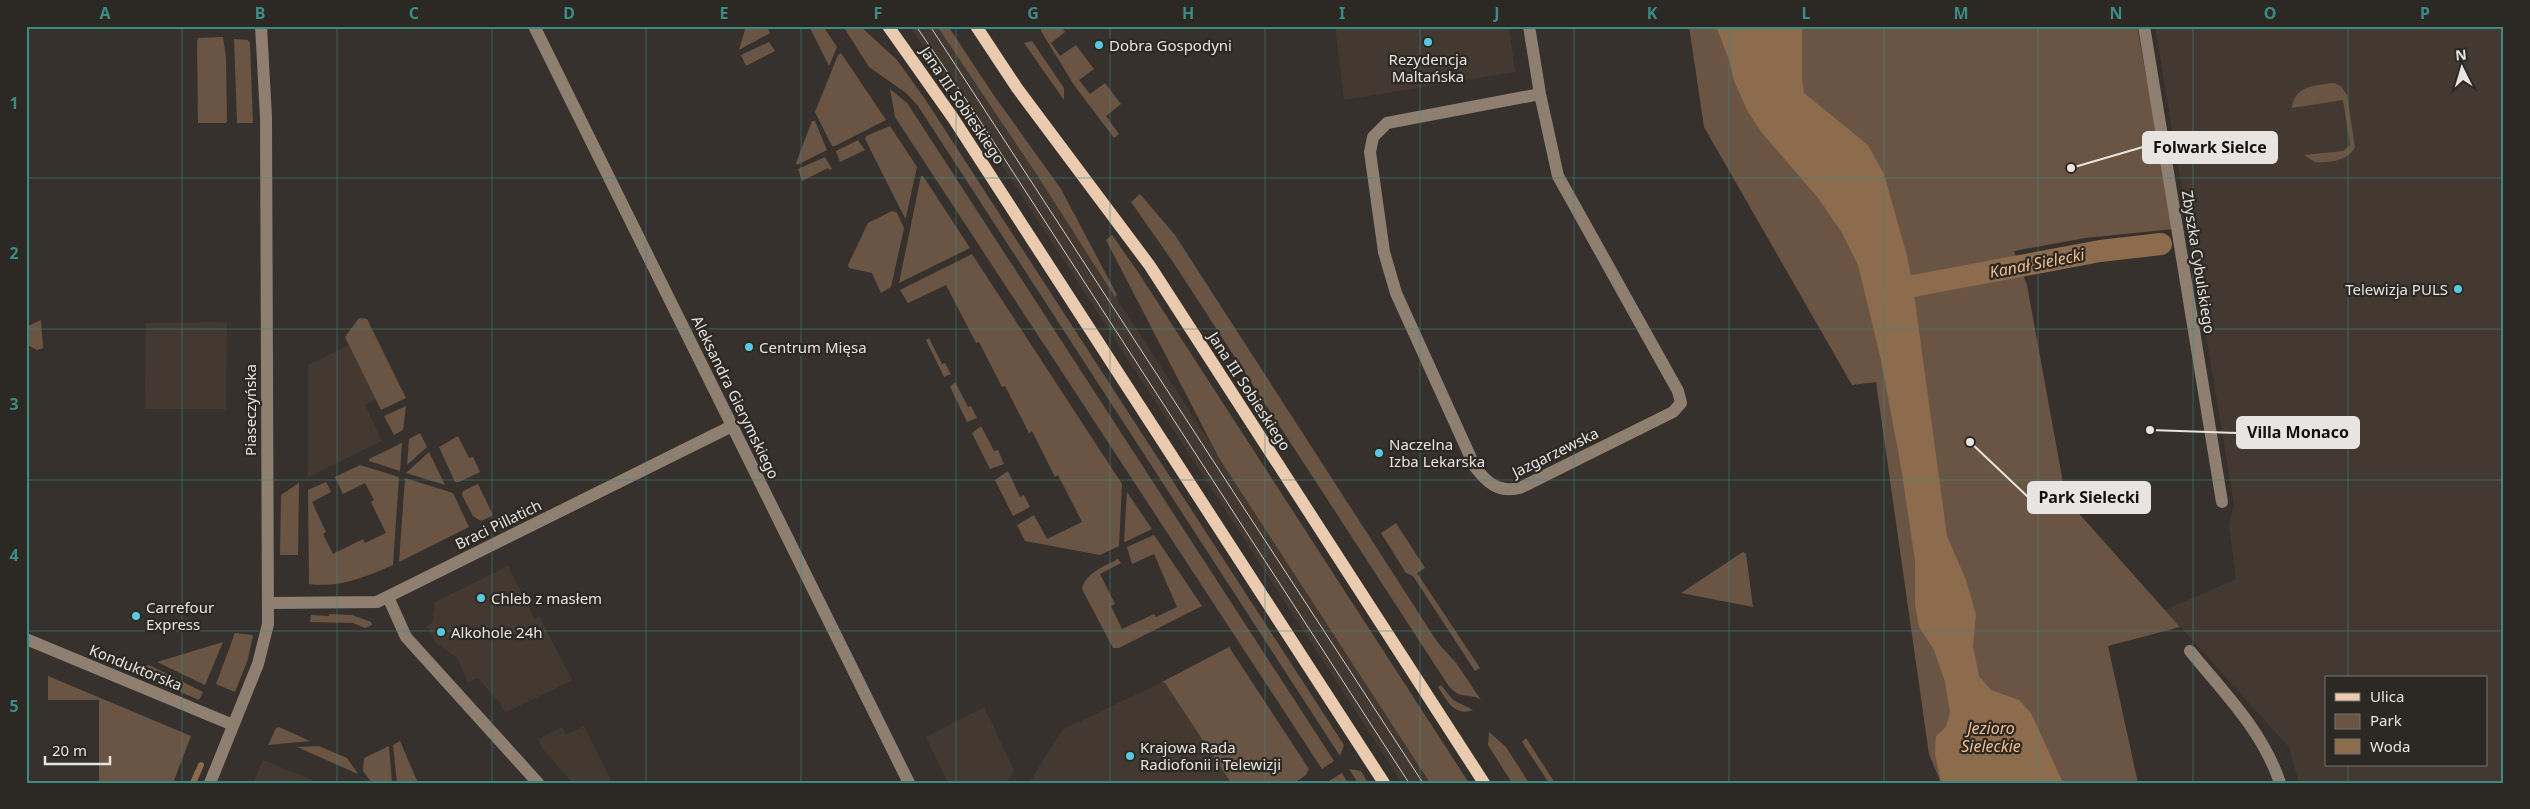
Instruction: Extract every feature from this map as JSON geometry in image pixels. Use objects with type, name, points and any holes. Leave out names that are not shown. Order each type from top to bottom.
[{"type":"main road","name":"Jana III Sobieskiego","points":[[888,26],[959,126],[1384,783]]},
{"type":"main road","name":"Jana III Sobieskiego","points":[[976,26],[1023,96],[1150,266],[1484,783]]},
{"type":"street","name":"Piaseczyńska","points":[[210,783],[263,647],[268,624],[266,117],[261,26]]},
{"type":"street","name":"Aleksandra Gierymskiego","points":[[534,26],[909,783]]},
{"type":"street","name":"Jazgarzewska","points":[[1528,26],[1540,94],[1558,176],[1678,391],[1681,403],[1673,412],[1520,488],[1508,491],[1496,488],[1484,480],[1475,467],[1396,293],[1384,252],[1370,152],[1374,137],[1387,123],[1540,94]]},
{"type":"street","name":"Zbyszka Cybulskiego","points":[[2144,26],[2222,502]]},
{"type":"street","name":"Braci Pillatich","points":[[268,603],[367,603],[388,597],[732,426]]},
{"type":"street","points":[[388,597],[406,637],[538,783]]},
{"type":"street","name":"Konduktorska","points":[[26,639],[233,725]]},
{"type":"street","points":[[2190,651],[2257,733],[2267,749],[2280,783]]},
{"type":"shaded area","points":[[909,26],[937,26],[1037,175],[1430,783],[1402,783],[963,105]]},
{"type":"shaded area","points":[[1335,26],[1509,26],[1515,72],[1344,100]]},
{"type":"shaded area","points":[[2155,26],[2504,26],[2504,783],[2299,783],[2289,747],[2165,610],[2236,579],[2229,525],[2234,505]]},
{"type":"shaded area","points":[[227,322],[226,409],[145,409],[146,323]]},
{"type":"shaded area","points":[[349,345],[376,399],[365,405],[382,441],[308,477],[308,365]]},
{"type":"shaded area","points":[[508,566],[535,619],[540,617],[572,680],[505,713],[500,703],[478,678],[468,682],[457,658],[436,643],[427,626],[432,623],[435,602]]},
{"type":"shaded area","name":"Krajowa Rada Radiofonii i Telewizji","points":[[1162,682],[1165,683],[1231,783],[1029,783],[1062,730]]},
{"type":"shaded area","points":[[984,707],[1014,770],[1006,783],[948,783],[926,737]]},
{"type":"shaded area","points":[[584,726],[611,780],[605,783],[573,783],[543,749],[538,739],[562,727],[566,735]]},
{"type":"shaded area","points":[[263,760],[320,783],[253,783]]},
{"type":"green space","points":[[746,26],[767,26],[770,33],[739,50]]},
{"type":"green space","points":[[809,26],[823,26],[837,47],[829,66]]},
{"type":"green space","points":[[843,26],[860,26],[897,60],[925,99],[1344,745],[1340,756],[918,106],[906,93],[869,67]]},
{"type":"green space","points":[[937,26],[948,26],[993,94],[1061,189],[1117,295],[1115,297],[1037,175]]},
{"type":"green space","points":[[1041,26],[1061,26],[1065,32],[1051,43],[1060,56],[1076,45],[1094,69],[1079,80],[1090,94],[1105,83],[1121,104],[1106,116],[1119,134],[1114,138],[1074,85],[1041,31]]},
{"type":"green space","points":[[1689,26],[2137,26],[2174,229],[2085,238],[2014,251],[2027,285],[2066,499],[2180,627],[2108,646],[2138,783],[1941,783],[1929,754],[1876,382],[1852,385],[1704,127]]},
{"type":"green space","points":[[223,37],[226,58],[227,121],[226,123],[198,123],[198,38]]},
{"type":"green space","points":[[234,39],[248,40],[250,43],[253,123],[237,123]]},
{"type":"green space","points":[[1032,41],[1064,88],[1064,100],[1024,43]]},
{"type":"green space","points":[[769,42],[775,51],[746,66],[741,55]]},
{"type":"green space","points":[[841,53],[886,120],[832,146],[815,112],[838,55]]},
{"type":"green space","points":[[2334,83],[2341,86],[2347,95],[2355,148],[2343,158],[2326,162],[2315,162],[2304,155],[2343,151],[2350,145],[2343,100],[2292,108],[2297,95],[2301,91],[2313,86]]},
{"type":"green space","points":[[890,89],[907,103],[913,112],[1334,761],[1322,769],[895,117]]},
{"type":"green space","points":[[812,121],[815,121],[827,150],[797,165],[796,163]]},
{"type":"green space","points":[[890,126],[917,167],[905,218],[865,139],[866,136]]},
{"type":"green space","points":[[858,140],[865,150],[840,162],[836,151]]},
{"type":"green space","points":[[825,157],[832,169],[829,170],[828,168],[802,181],[798,169]]},
{"type":"green space","points":[[921,176],[923,176],[970,248],[899,283]]},
{"type":"green space","points":[[1140,194],[1175,235],[1438,643],[1457,664],[1481,700],[1456,692],[1446,682],[1173,262],[1131,202]]},
{"type":"green space","points":[[892,211],[897,213],[904,228],[891,287],[881,293],[872,273],[849,268],[848,265],[868,223]]},
{"type":"green space","points":[[1112,235],[1138,272],[1469,783],[1430,783],[1219,458],[1106,240]]},
{"type":"green space","points":[[972,254],[1122,484],[1119,546],[1100,555],[1025,541],[1017,525],[1034,515],[1047,539],[1082,522],[1058,475],[1055,477],[1032,431],[1029,433],[1005,386],[1002,387],[979,342],[976,343],[946,285],[908,303],[900,290]]},
{"type":"green space","points":[[359,318],[367,319],[406,398],[381,410],[345,337]]},
{"type":"green space","points":[[41,320],[43,348],[37,350],[26,344],[26,327]]},
{"type":"green space","points":[[929,338],[942,364],[945,363],[951,374],[944,377],[926,340]]},
{"type":"green space","points":[[955,382],[968,407],[971,406],[977,418],[967,422],[950,387]]},
{"type":"green space","points":[[406,406],[403,430],[394,435],[384,416]]},
{"type":"green space","points":[[981,426],[994,451],[998,450],[1004,464],[990,469],[972,433]]},
{"type":"green space","points":[[420,433],[427,447],[407,465],[409,439]]},
{"type":"green space","points":[[458,436],[469,458],[473,457],[480,472],[455,482],[439,447]]},
{"type":"green space","points":[[402,443],[400,471],[369,461],[369,459]]},
{"type":"green space","points":[[429,452],[445,485],[406,473]]},
{"type":"green space","points":[[360,465],[399,477],[393,565],[342,583],[309,584],[308,490],[326,482],[331,492],[312,502],[326,532],[323,534],[333,554],[363,539],[365,543],[386,533],[371,502],[374,500],[365,483],[343,494],[335,477]]},
{"type":"green space","points":[[1008,471],[1020,497],[1024,495],[1030,507],[1013,516],[995,480]]},
{"type":"green space","points":[[405,478],[453,493],[469,527],[399,562]]},
{"type":"green space","points":[[299,483],[298,555],[280,555],[281,495]]},
{"type":"green space","points":[[478,484],[492,513],[492,516],[481,521],[473,516],[462,495],[463,491]]},
{"type":"green space","points":[[1127,492],[1152,529],[1125,542],[1124,541]]},
{"type":"green space","points":[[1396,523],[1425,568],[1417,573],[1480,668],[1475,671],[1413,576],[1406,573],[1381,533]]},
{"type":"green space","points":[[1154,535],[1202,606],[1119,648],[1113,648],[1082,589],[1084,583],[1091,574],[1118,559],[1121,563],[1100,574],[1115,604],[1111,606],[1122,629],[1154,614],[1156,617],[1177,607],[1154,554],[1132,564],[1127,547]]},
{"type":"green space","points":[[1743,552],[1746,554],[1753,607],[1681,593]]},
{"type":"green space","points":[[329,614],[352,615],[371,622],[372,625],[365,628],[353,623],[310,622],[311,615],[329,616]]},
{"type":"green space","points":[[235,633],[253,635],[248,659],[235,692],[216,684]]},
{"type":"green space","points":[[223,642],[205,685],[157,662]]},
{"type":"green space","points":[[1229,647],[1309,769],[1306,775],[1294,783],[1231,783],[1165,683],[1162,682]]},
{"type":"green space","points":[[149,665],[203,692],[199,700],[132,671]]},
{"type":"green space","points":[[48,676],[191,736],[173,783],[99,783],[99,700],[48,700]]},
{"type":"green space","points":[[1441,685],[1453,700],[1473,710],[1466,712],[1452,706],[1438,687]]},
{"type":"green space","points":[[279,727],[310,741],[268,745],[276,728]]},
{"type":"green space","points":[[1489,732],[1506,747],[1529,783],[1512,783],[1488,745]]},
{"type":"green space","points":[[1526,738],[1555,783],[1549,783],[1522,742]]},
{"type":"green space","points":[[400,741],[418,783],[397,783],[393,745]]},
{"type":"green space","points":[[319,746],[347,758],[358,774],[297,747]]},
{"type":"green space","points":[[389,746],[392,783],[372,783],[363,771],[364,758]]},
{"type":"green space","points":[[1349,769],[1361,771],[1368,783],[1358,783]]},
{"type":"green space","points":[[1342,773],[1348,783],[1330,783],[1329,781]]},
{"type":"water","name":"Jezioro Sieleckie","points":[[1716,26],[1802,26],[1802,79],[1804,93],[1868,145],[1884,174],[1907,256],[1913,286],[1947,536],[1966,580],[1976,614],[1973,646],[1979,676],[1991,690],[2019,700],[2031,713],[2063,783],[1941,783],[1935,753],[1936,736],[1946,727],[1950,712],[1945,682],[1934,650],[1919,627],[1915,605],[1915,561],[1901,467],[1881,360],[1858,265],[1842,233],[1818,198],[1762,133],[1748,112],[1734,81],[1729,60]]},
{"type":"waterway","name":"Kanał Sielecki","points":[[1892,299],[1891,291],[1913,286],[2100,251],[2161,244]]},
{"type":"waterway","points":[[193,783],[201,765]]},
{"type":"tram line","points":[[916,26],[967,101],[1409,783]]},
{"type":"tram line","points":[[930,26],[1423,783]]},
{"type":"place","name":"Rezydencja Maltańska","points":[[1428,42]]},
{"type":"place","name":"Dobra Gospodyni","points":[[1099,45]]},
{"type":"place","name":"Folwark Sielce","points":[[2071,168]]},
{"type":"place","name":"Telewizja PULS","points":[[2458,289]]},
{"type":"place","name":"Centrum Mięsa","points":[[749,347]]},
{"type":"place","name":"Villa Monaco","points":[[2150,430]]},
{"type":"place","name":"Park Sielecki","points":[[1970,442]]},
{"type":"place","name":"Naczelna Izba Lekarska","points":[[1379,453]]},
{"type":"place","name":"Chleb z masłem","points":[[481,598]]},
{"type":"place","name":"Carrefour Express","points":[[136,616]]},
{"type":"place","name":"Alkohole 24h","points":[[441,632]]},
{"type":"place","name":"Krajowa Rada Radiofonii i Telewizji","points":[[1130,756]]}]
